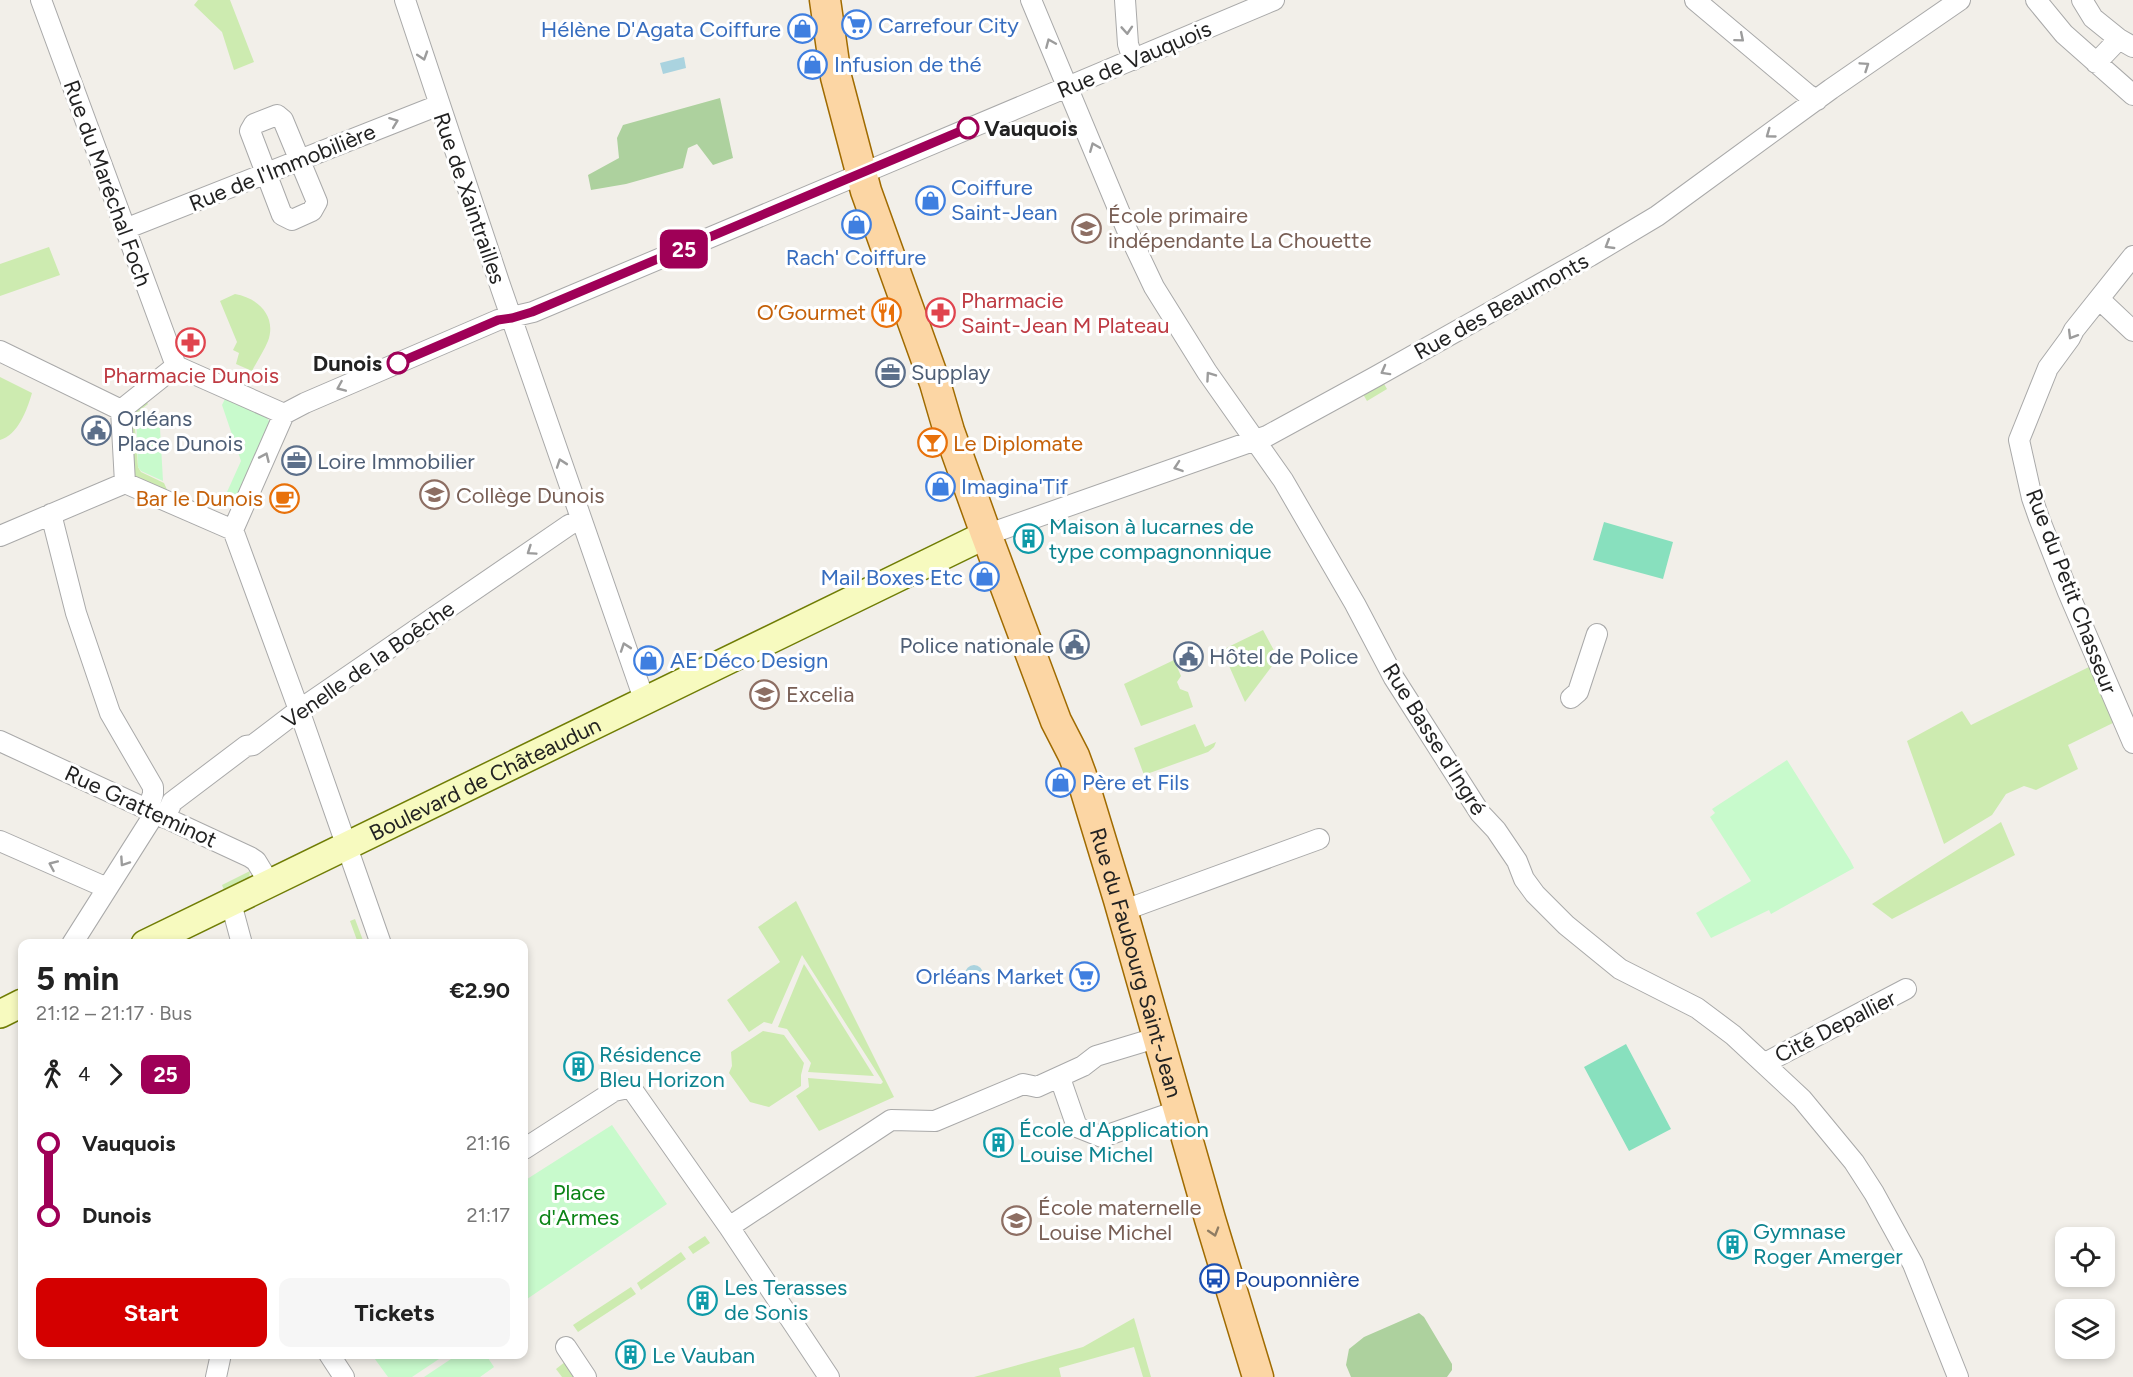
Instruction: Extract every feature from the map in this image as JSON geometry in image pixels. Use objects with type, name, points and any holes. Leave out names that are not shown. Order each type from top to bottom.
[{"type":"main road","name":"Rue du Faubourg Saint-Jean","points":[[825,0],[836,76],[860,173],[935,382],[955,420],[991,539],[1056,721],[1074,756]]},
{"type":"main road","name":"Rue du Faubourg Saint-Jean","points":[[991,539],[1053,676],[1067,713],[1074,756],[1122,911],[1210,1220],[1258,1377]]},
{"type":"main road","name":"Boulevard de Châteaudun","points":[[155,939],[645,702],[991,539]]},
{"type":"main road","points":[[0,1014],[18,1005]]},
{"type":"street","name":"Rue du Maréchal Foch","points":[[41,0],[176,366]]},
{"type":"street","name":"Rue de Xaintrailles","points":[[405,0],[580,520],[645,702]]},
{"type":"street","name":"Rue Basse d'Ingré","points":[[1031,0],[1127,230],[1154,287],[1207,372],[1283,480],[1343,581],[1394,678],[1480,813],[1496,830],[1517,861],[1524,879],[1535,894],[1566,925],[1620,969],[1689,1003],[1734,1035],[1802,1099],[1854,1162],[1874,1193],[1913,1264],[1958,1377]]},
{"type":"street","points":[[1125,0],[1127,37],[1133,60]]},
{"type":"street","name":"Rue de Vauquois","points":[[284,414],[498,320],[532,312],[1274,0]]},
{"type":"street","points":[[1695,0],[1817,100]]},
{"type":"street","name":"Rue des Beaumonts","points":[[991,539],[1267,436],[1294,421],[1610,245],[1657,216],[1960,0]]},
{"type":"street","points":[[2036,0],[2064,34],[2133,95]]},
{"type":"street","points":[[2082,0],[2093,18],[2126,43],[2096,63]]},
{"type":"street","name":"Rue de l'Immobilière","points":[[125,229],[439,105]]},
{"type":"street","points":[[277,115],[283,120],[317,202],[312,211],[292,220],[282,215],[265,173],[250,131],[254,124],[277,115]]},
{"type":"street","name":"Rue du Petit Chasseur","points":[[2133,256],[2074,330],[2048,368],[2019,440],[2032,498],[2039,518],[2133,743]]},
{"type":"street","points":[[2099,299],[2133,331]]},
{"type":"street","points":[[0,351],[121,410]]},
{"type":"street","points":[[121,410],[176,366],[284,414],[233,530],[379,939]]},
{"type":"street","points":[[121,410],[125,483]]},
{"type":"street","points":[[0,536],[125,483],[233,530]]},
{"type":"street","points":[[51,514],[76,613],[92,664],[110,713],[153,787],[156,813]]},
{"type":"street","name":"Venelle de la Boêche","points":[[75,939],[156,813],[246,746],[253,745],[299,710],[572,523],[580,520]]},
{"type":"street","points":[[1571,698],[1578,692],[1597,634]]},
{"type":"street","name":"Rue Gratteminot","points":[[0,741],[250,856],[256,861],[270,884]]},
{"type":"street","points":[[1122,911],[1319,839]]},
{"type":"street","points":[[0,841],[107,888]]},
{"type":"street","points":[[231,903],[241,939]]},
{"type":"street","name":"Cité Depallier","points":[[1764,1062],[1906,989]]},
{"type":"street","points":[[729,1227],[891,1120],[935,1121],[1023,1084],[1037,1087],[1060,1078],[1096,1056],[1159,1037]]},
{"type":"street","points":[[1060,1078],[1077,1127],[1102,1137],[1181,1112]]},
{"type":"street","points":[[528,1146],[614,1091],[628,1088],[639,1096],[729,1227],[821,1374]]},
{"type":"street","points":[[566,1347],[586,1377]]},
{"type":"street","points":[[216,1377],[220,1359]]},
{"type":"street","points":[[332,1359],[344,1377]]},
{"type":"green space","points":[[198,0],[230,0],[254,62],[234,70],[222,32],[194,5]]},
{"type":"green space","points":[[720,98],[733,158],[713,165],[697,144],[688,148],[683,168],[626,184],[591,190],[588,175],[619,158],[617,138],[623,125]]},
{"type":"green space","points":[[49,247],[60,275],[0,296],[0,264]]},
{"type":"green space","points":[[235,294],[258,304],[268,316],[270,324],[268,341],[252,371],[236,364],[239,353],[233,350],[237,342],[220,301]]},
{"type":"green space","points":[[0,377],[32,393],[17,427],[0,440]]},
{"type":"green space","points":[[1383,382],[1387,389],[1367,401],[1363,394]]},
{"type":"green space","points":[[226,397],[265,415],[271,424],[235,509],[227,492],[241,461],[222,405]]},
{"type":"green space","points":[[145,400],[148,404],[134,415],[138,467],[141,472],[164,483],[169,494],[133,476],[130,414]]},
{"type":"green space","points":[[139,412],[143,414],[143,422],[160,428],[163,481],[141,471],[138,467],[136,415]]},
{"type":"green space","points":[[1604,522],[1673,542],[1663,579],[1593,560]]},
{"type":"green space","points":[[1263,630],[1278,658],[1245,702],[1222,650]]},
{"type":"green space","points":[[1174,660],[1181,676],[1177,682],[1180,689],[1188,692],[1193,707],[1141,726],[1124,684]]},
{"type":"green space","points":[[2093,665],[2117,721],[2068,745],[2078,769],[2036,790],[2024,786],[2006,794],[1992,815],[1944,844],[1907,741],[1962,711],[1971,725]]},
{"type":"green space","points":[[1195,724],[1205,747],[1216,742],[1214,747],[1208,752],[1144,775],[1134,748]]},
{"type":"green space","points":[[1787,760],[1854,868],[1771,914],[1769,910],[1711,938],[1696,913],[1751,881],[1710,817],[1715,813],[1712,809]]},
{"type":"green space","points":[[2001,822],[2015,855],[1892,919],[1872,904]]},
{"type":"green space","points":[[250,871],[249,880],[226,895],[222,885]]},
{"type":"green space","points":[[796,901],[894,1097],[819,1131],[796,1096],[809,1087],[808,1078],[881,1084],[883,1082],[802,955],[772,1024],[764,1022],[749,1032],[727,1000],[780,962],[758,927]]},
{"type":"green space","points":[[355,919],[362,939],[357,939],[350,921]]},
{"type":"green space","points":[[804,964],[874,1076],[808,1072],[811,1063],[787,1029],[778,1027]]},
{"type":"green space","points":[[763,1031],[784,1035],[804,1063],[801,1086],[769,1107],[750,1102],[729,1073],[732,1066],[731,1052]]},
{"type":"green space","points":[[1626,1044],[1671,1129],[1629,1151],[1584,1067]]},
{"type":"green space","name":"Place d'Armes","points":[[612,1125],[667,1204],[528,1298],[528,1178]]},
{"type":"green space","points":[[705,1236],[710,1243],[693,1254],[688,1247]]},
{"type":"green space","points":[[681,1252],[686,1259],[641,1290],[637,1283]]},
{"type":"green space","points":[[631,1287],[636,1294],[578,1332],[573,1325]]},
{"type":"green space","points":[[1419,1313],[1424,1317],[1452,1364],[1452,1370],[1447,1377],[1351,1377],[1346,1365],[1349,1349],[1364,1337]]},
{"type":"green space","points":[[1134,1318],[1151,1377],[1143,1377],[1134,1347],[1059,1368],[1061,1377],[974,1377],[1083,1347]]},
{"type":"green space","points":[[570,1358],[584,1377],[562,1377],[556,1369]]},
{"type":"green space","points":[[375,1359],[439,1359],[412,1377],[388,1377]]},
{"type":"green space","points":[[451,1359],[489,1359],[494,1367],[480,1377],[424,1377]]},
{"type":"water","points":[[684,57],[686,68],[663,74],[660,63]]},
{"type":"water","points":[[974,965],[980,968],[983,974],[980,980],[974,983],[968,980],[965,974],[968,968]]},
{"type":"bus line","name":"25","points":[[398,363],[498,320],[532,312],[968,128]]},
{"type":"place","name":"Carrefour City","points":[[857,25]]},
{"type":"place","name":"Hélène D'Agata Coiffure","points":[[802,29]]},
{"type":"place","name":"Infusion de thé","points":[[813,64]]},
{"type":"place","name":"Vauquois","points":[[968,128]]},
{"type":"place","name":"Coiffure Saint-Jean","points":[[930,200]]},
{"type":"place","name":"Rach' Coiffure","points":[[856,225]]},
{"type":"place","name":"École primaire indépendante La Chouette","points":[[1087,228]]},
{"type":"place","name":"O’Gourmet","points":[[887,312]]},
{"type":"place","name":"Pharmacie Saint-Jean M Plateau","points":[[940,313]]},
{"type":"place","name":"Pharmacie Dunois","points":[[191,343]]},
{"type":"place","name":"Dunois","points":[[398,363]]},
{"type":"place","name":"Supplay","points":[[890,372]]},
{"type":"place","name":"Orléans Place Dunois","points":[[96,431]]},
{"type":"place","name":"Le Diplomate","points":[[932,443]]},
{"type":"place","name":"Loire Immobilier","points":[[296,461]]},
{"type":"place","name":"Imagina'Tif","points":[[940,486]]},
{"type":"place","name":"Collège Dunois","points":[[435,495]]},
{"type":"place","name":"Bar le Dunois","points":[[284,498]]},
{"type":"place","name":"Maison à lucarnes de type compagnonnique","points":[[1028,539]]},
{"type":"place","name":"Mail Boxes Etc","points":[[984,577]]},
{"type":"place","name":"Police nationale","points":[[1075,645]]},
{"type":"place","name":"Hôtel de Police","points":[[1188,656]]},
{"type":"place","name":"AE Déco Design","points":[[649,660]]},
{"type":"place","name":"Excelia","points":[[765,694]]},
{"type":"place","name":"Père et Fils","points":[[1061,782]]},
{"type":"place","name":"Orléans Market","points":[[1085,976]]},
{"type":"place","name":"Résidence Bleu Horizon","points":[[578,1067]]},
{"type":"place","name":"École d'Application Louise Michel","points":[[998,1142]]},
{"type":"place","name":"École maternelle Louise Michel","points":[[1017,1220]]},
{"type":"place","name":"Gymnase Roger Amerger","points":[[1732,1244]]},
{"type":"place","name":"Pouponnière","points":[[1214,1279]]},
{"type":"place","name":"Les Terasses de Sonis","points":[[703,1300]]},
{"type":"place","name":"Le Vauban","points":[[631,1355]]}]
